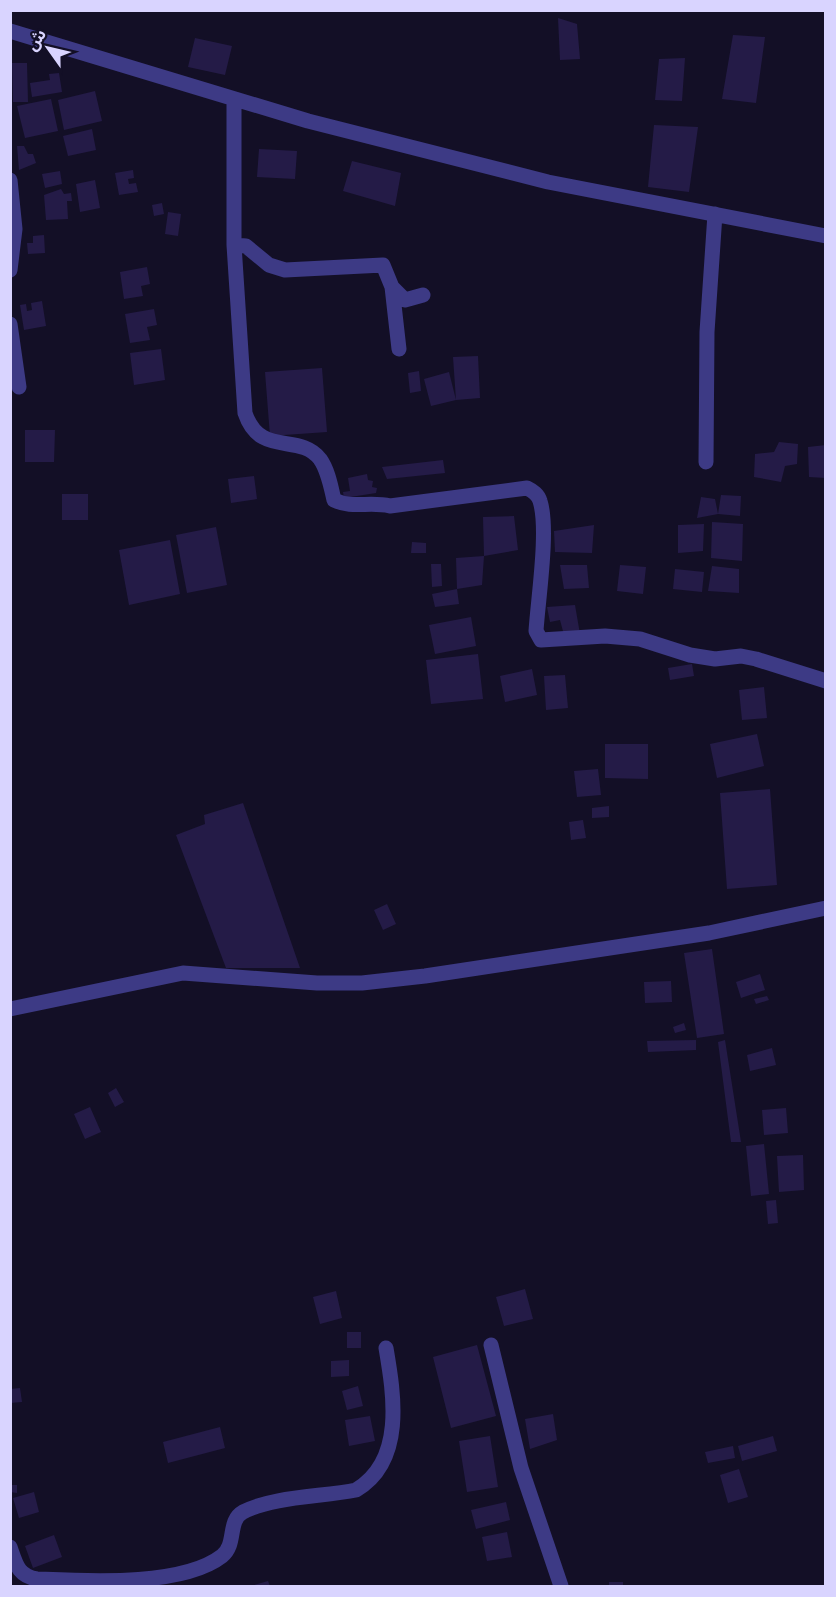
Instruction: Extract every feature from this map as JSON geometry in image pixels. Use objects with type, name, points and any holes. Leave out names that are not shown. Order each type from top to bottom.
[{"type":"street","points":[[10,31],[234,99],[548,182],[825,236]]},
{"type":"street","points":[[234,99],[234,245],[245,413],[248,424],[256,434],[266,441],[297,447],[320,458],[334,500],[347,506],[375,502],[390,506],[527,488],[534,492],[541,502],[542,555],[536,630],[541,640],[606,636],[640,639],[690,655],[715,659],[741,656],[756,659],[825,681]]},
{"type":"street","points":[[10,180],[15,229],[10,270]]},
{"type":"street","points":[[705,462],[707,332],[715,214]]},
{"type":"street","points":[[234,245],[246,246],[269,265],[285,270],[383,265],[392,287],[399,349]]},
{"type":"street","points":[[392,287],[405,300],[423,295]]},
{"type":"street","points":[[10,324],[19,387]]},
{"type":"street","points":[[10,1009],[183,973],[317,983],[362,983],[425,976],[710,933],[825,908]]},
{"type":"street","points":[[491,1345],[521,1468],[561,1587]]},
{"type":"street","points":[[10,1547],[16,1568],[28,1578],[181,1580],[222,1556],[228,1549],[236,1517],[243,1512],[286,1501],[348,1492],[366,1484],[382,1459],[395,1416],[386,1348]]},
{"type":"building","points":[[558,18],[577,24],[580,59],[560,60]]},
{"type":"building","points":[[733,35],[765,37],[756,103],[722,99]]},
{"type":"building","points":[[195,38],[232,46],[225,75],[188,67]]},
{"type":"building","points":[[685,58],[682,101],[655,100],[659,59]]},
{"type":"building","points":[[12,63],[27,63],[28,102],[13,102]]},
{"type":"building","points":[[59,73],[62,92],[32,97],[30,83],[50,80],[49,74]]},
{"type":"building","points":[[95,91],[102,121],[64,130],[58,100]]},
{"type":"building","points":[[51,99],[58,131],[25,138],[17,106]]},
{"type":"building","points":[[654,125],[698,127],[689,192],[648,187]]},
{"type":"building","points":[[92,129],[96,150],[68,156],[63,136]]},
{"type":"building","points":[[17,146],[24,146],[28,154],[33,154],[36,163],[19,170]]},
{"type":"building","points":[[259,149],[297,151],[295,179],[257,177]]},
{"type":"building","points":[[352,161],[401,173],[395,206],[343,191]]},
{"type":"building","points":[[133,170],[134,178],[128,179],[129,184],[136,183],[138,192],[119,195],[115,173]]},
{"type":"building","points":[[60,171],[62,184],[45,188],[42,174]]},
{"type":"building","points":[[95,180],[100,208],[80,212],[76,184]]},
{"type":"building","points":[[61,189],[64,194],[71,193],[72,201],[67,201],[68,219],[46,220],[44,195]]},
{"type":"building","points":[[162,203],[164,214],[154,216],[152,205]]},
{"type":"building","points":[[168,212],[181,214],[178,236],[165,234]]},
{"type":"building","points":[[44,235],[45,253],[28,254],[27,243],[33,243],[33,236]]},
{"type":"building","points":[[147,267],[150,284],[141,286],[143,296],[124,299],[120,272]]},
{"type":"building","points":[[42,301],[46,326],[24,330],[20,305],[26,304],[27,311],[32,310],[31,303]]},
{"type":"building","points":[[154,309],[157,325],[147,327],[150,340],[130,343],[125,314]]},
{"type":"building","points":[[161,349],[165,380],[134,385],[130,353]]},
{"type":"building","points":[[478,356],[480,398],[456,400],[453,357]]},
{"type":"building","points":[[322,368],[327,432],[270,436],[265,372]]},
{"type":"building","points":[[419,371],[421,391],[410,393],[408,373]]},
{"type":"building","points":[[449,372],[456,400],[431,406],[424,379]]},
{"type":"building","points":[[25,430],[55,430],[54,462],[25,462]]},
{"type":"building","points":[[779,442],[798,444],[797,464],[785,466],[781,482],[754,477],[755,454],[774,452]]},
{"type":"building","points":[[826,445],[826,478],[809,477],[808,447]]},
{"type":"building","points":[[443,460],[445,473],[387,479],[382,467]]},
{"type":"building","points":[[367,474],[368,480],[373,481],[372,487],[377,488],[376,493],[344,498],[343,492],[350,491],[348,478]]},
{"type":"building","points":[[254,476],[257,499],[231,503],[228,479]]},
{"type":"building","points":[[62,494],[88,494],[88,520],[62,520]]},
{"type":"building","points":[[721,495],[741,496],[740,516],[718,514]]},
{"type":"building","points":[[701,497],[715,499],[718,514],[697,518]]},
{"type":"building","points":[[514,516],[518,550],[484,556],[483,517]]},
{"type":"building","points":[[712,522],[743,524],[742,561],[711,558]]},
{"type":"building","points":[[704,524],[703,551],[678,553],[678,525]]},
{"type":"building","points":[[594,525],[592,553],[555,552],[554,531]]},
{"type":"building","points":[[216,527],[227,585],[187,593],[176,535]]},
{"type":"building","points":[[170,540],[180,594],[129,605],[119,550]]},
{"type":"building","points":[[412,542],[426,543],[426,553],[411,553]]},
{"type":"building","points":[[484,556],[482,585],[457,589],[456,558]]},
{"type":"building","points":[[431,564],[441,564],[442,586],[432,587]]},
{"type":"building","points":[[560,565],[587,565],[589,588],[564,589]]},
{"type":"building","points":[[620,565],[646,567],[643,594],[617,591]]},
{"type":"building","points":[[712,566],[739,569],[739,593],[708,591]]},
{"type":"building","points":[[675,569],[704,572],[702,592],[673,589]]},
{"type":"building","points":[[457,589],[459,604],[435,607],[432,594]]},
{"type":"building","points":[[575,605],[580,634],[564,635],[560,620],[550,622],[547,607]]},
{"type":"building","points":[[471,617],[476,646],[435,654],[429,625]]},
{"type":"building","points":[[478,654],[483,699],[431,704],[426,660]]},
{"type":"building","points":[[692,664],[694,676],[670,680],[668,668]]},
{"type":"building","points":[[532,669],[537,695],[505,702],[500,676]]},
{"type":"building","points":[[565,675],[568,708],[546,710],[544,676]]},
{"type":"building","points":[[764,687],[767,718],[742,720],[739,690]]},
{"type":"building","points":[[757,734],[764,766],[717,778],[710,744]]},
{"type":"building","points":[[605,744],[648,744],[648,779],[605,778]]},
{"type":"building","points":[[598,769],[601,795],[577,797],[574,771]]},
{"type":"building","points":[[770,789],[777,885],[727,889],[720,793]]},
{"type":"building","points":[[243,803],[300,968],[226,968],[176,835],[205,824],[204,815]]},
{"type":"building","points":[[609,806],[609,817],[592,818],[592,808]]},
{"type":"building","points":[[583,820],[586,838],[571,840],[569,822]]},
{"type":"building","points":[[387,904],[396,924],[383,930],[374,910]]},
{"type":"building","points":[[712,949],[724,1034],[697,1038],[684,953]]},
{"type":"building","points":[[760,974],[765,990],[741,998],[736,982]]},
{"type":"building","points":[[671,981],[672,1002],[645,1003],[644,982]]},
{"type":"building","points":[[767,996],[769,1000],[756,1004],[754,999]]},
{"type":"building","points":[[684,1023],[686,1030],[675,1033],[673,1027]]},
{"type":"building","points":[[696,1040],[696,1050],[648,1052],[647,1041]]},
{"type":"building","points":[[725,1040],[741,1142],[731,1142],[718,1042]]},
{"type":"building","points":[[772,1048],[776,1065],[750,1071],[747,1055]]},
{"type":"building","points":[[116,1088],[124,1102],[115,1107],[108,1093]]},
{"type":"building","points":[[90,1107],[101,1132],[85,1139],[74,1114]]},
{"type":"building","points":[[786,1108],[788,1133],[764,1135],[762,1110]]},
{"type":"building","points":[[764,1144],[769,1194],[751,1196],[746,1146]]},
{"type":"building","points":[[803,1155],[804,1190],[779,1192],[777,1156]]},
{"type":"building","points":[[776,1200],[778,1223],[768,1224],[766,1201]]},
{"type":"building","points":[[525,1289],[533,1319],[504,1326],[496,1297]]},
{"type":"building","points":[[336,1291],[342,1318],[320,1324],[313,1297]]},
{"type":"building","points":[[347,1332],[361,1332],[361,1348],[347,1348]]},
{"type":"building","points":[[477,1345],[496,1416],[451,1428],[433,1357]]},
{"type":"building","points":[[349,1360],[349,1376],[331,1377],[331,1361]]},
{"type":"building","points":[[358,1386],[363,1406],[347,1410],[342,1391]]},
{"type":"building","points":[[20,1388],[22,1402],[10,1403],[10,1389]]},
{"type":"building","points":[[553,1414],[557,1440],[530,1449],[525,1419]]},
{"type":"building","points":[[370,1416],[375,1441],[349,1446],[345,1420]]},
{"type":"building","points":[[220,1427],[225,1448],[168,1463],[163,1442]]},
{"type":"building","points":[[490,1436],[498,1487],[467,1492],[459,1441]]},
{"type":"building","points":[[773,1436],[777,1451],[742,1461],[738,1446]]},
{"type":"building","points":[[733,1446],[735,1458],[708,1463],[705,1452]]},
{"type":"building","points":[[739,1469],[748,1497],[728,1503],[720,1475]]},
{"type":"building","points":[[10,1485],[17,1485],[17,1493],[10,1492]]},
{"type":"building","points":[[34,1492],[39,1512],[19,1518],[13,1498]]},
{"type":"building","points":[[506,1502],[510,1520],[476,1529],[471,1510]]},
{"type":"building","points":[[507,1532],[512,1557],[487,1561],[482,1537]]},
{"type":"building","points":[[54,1535],[62,1557],[33,1568],[25,1546]]},
{"type":"building","points":[[268,1581],[270,1586],[251,1586]]},
{"type":"building","points":[[609,1582],[623,1582],[623,1586],[609,1586]]}]
